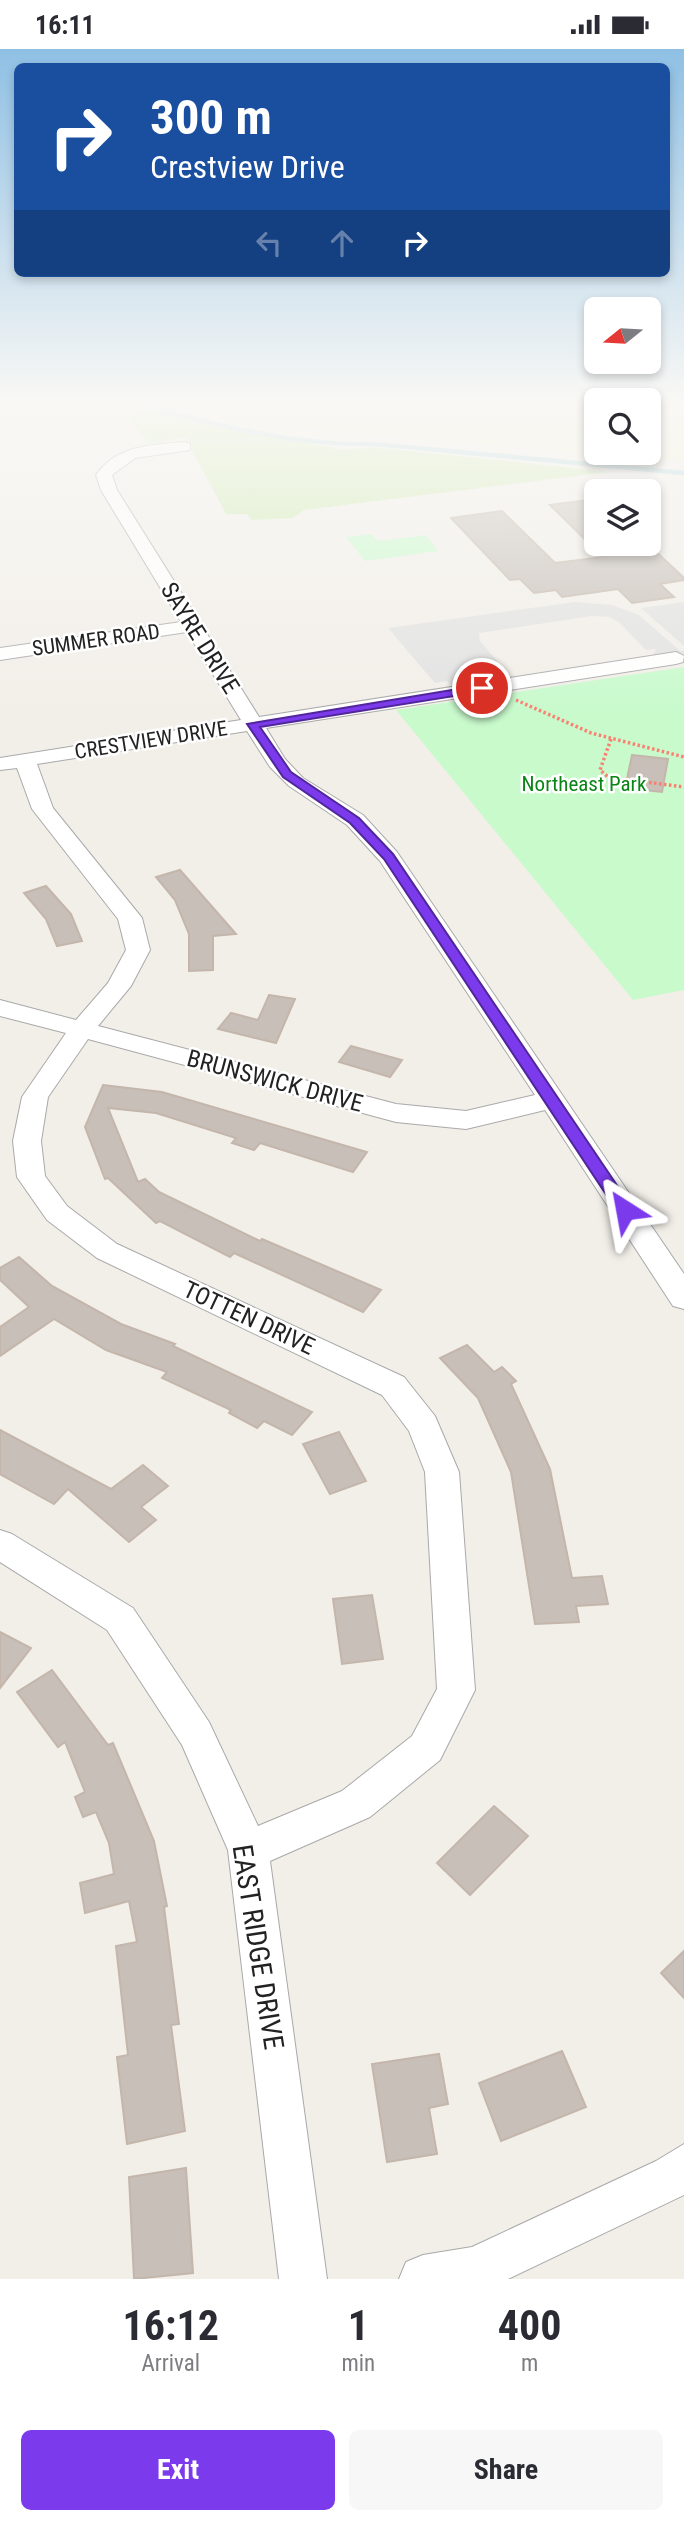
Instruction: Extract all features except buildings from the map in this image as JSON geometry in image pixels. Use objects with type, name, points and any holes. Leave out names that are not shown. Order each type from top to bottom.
[{"type":"street","name":"SAYRE DRIVE","points":[[118,505],[287,775],[355,820],[389,857],[684,1298]]},
{"type":"street","name":"SUMMER ROAD","points":[[0,655],[193,626]]},
{"type":"street","name":"CRESTVIEW DRIVE","points":[[12,762],[676,658]]},
{"type":"street","name":"TOTTEN DRIVE","points":[[12,762],[43,809],[130,918],[138,950],[119,986],[82,1029],[36,1097],[27,1142],[31,1177],[57,1213],[107,1251],[393,1386],[423,1425],[442,1472],[456,1690],[432,1737],[426,1748],[356,1804],[248,1850]]},
{"type":"street","name":"BRUNSWICK DRIVE","points":[[0,1008],[396,1113],[466,1120],[552,1100]]},
{"type":"street","name":"EAST RIDGE DRIVE","points":[[0,1544],[120,1619],[196,1734],[248,1850],[303,2279]]},
{"type":"street","points":[[424,2279],[475,2270],[672,2177],[684,2167]]},
{"type":"path","points":[[500,686],[525,705],[611,739],[684,757]]},
{"type":"path","points":[[611,739],[600,770],[608,777],[684,787]]},
{"type":"green space","points":[[221,505],[344,505],[304,510],[293,518],[252,520],[247,514],[226,514]]},
{"type":"green space","points":[[371,534],[378,541],[426,535],[438,551],[365,561],[346,537]]},
{"type":"green space","name":"Northeast Park","points":[[684,667],[684,990],[633,1000],[396,710]]},
{"type":"shaded area","points":[[575,602],[612,605],[639,615],[680,651],[684,651],[684,663],[666,665],[652,657],[656,649],[646,650],[620,623],[610,617],[592,616],[479,633],[480,641],[510,676],[529,681],[458,692],[447,681],[435,683],[388,628]]},
{"type":"shaded area","points":[[684,602],[684,646],[641,608]]},
{"type":"route","points":[[482,688],[253,724],[287,775],[355,820],[389,857],[625,1210]]}]
